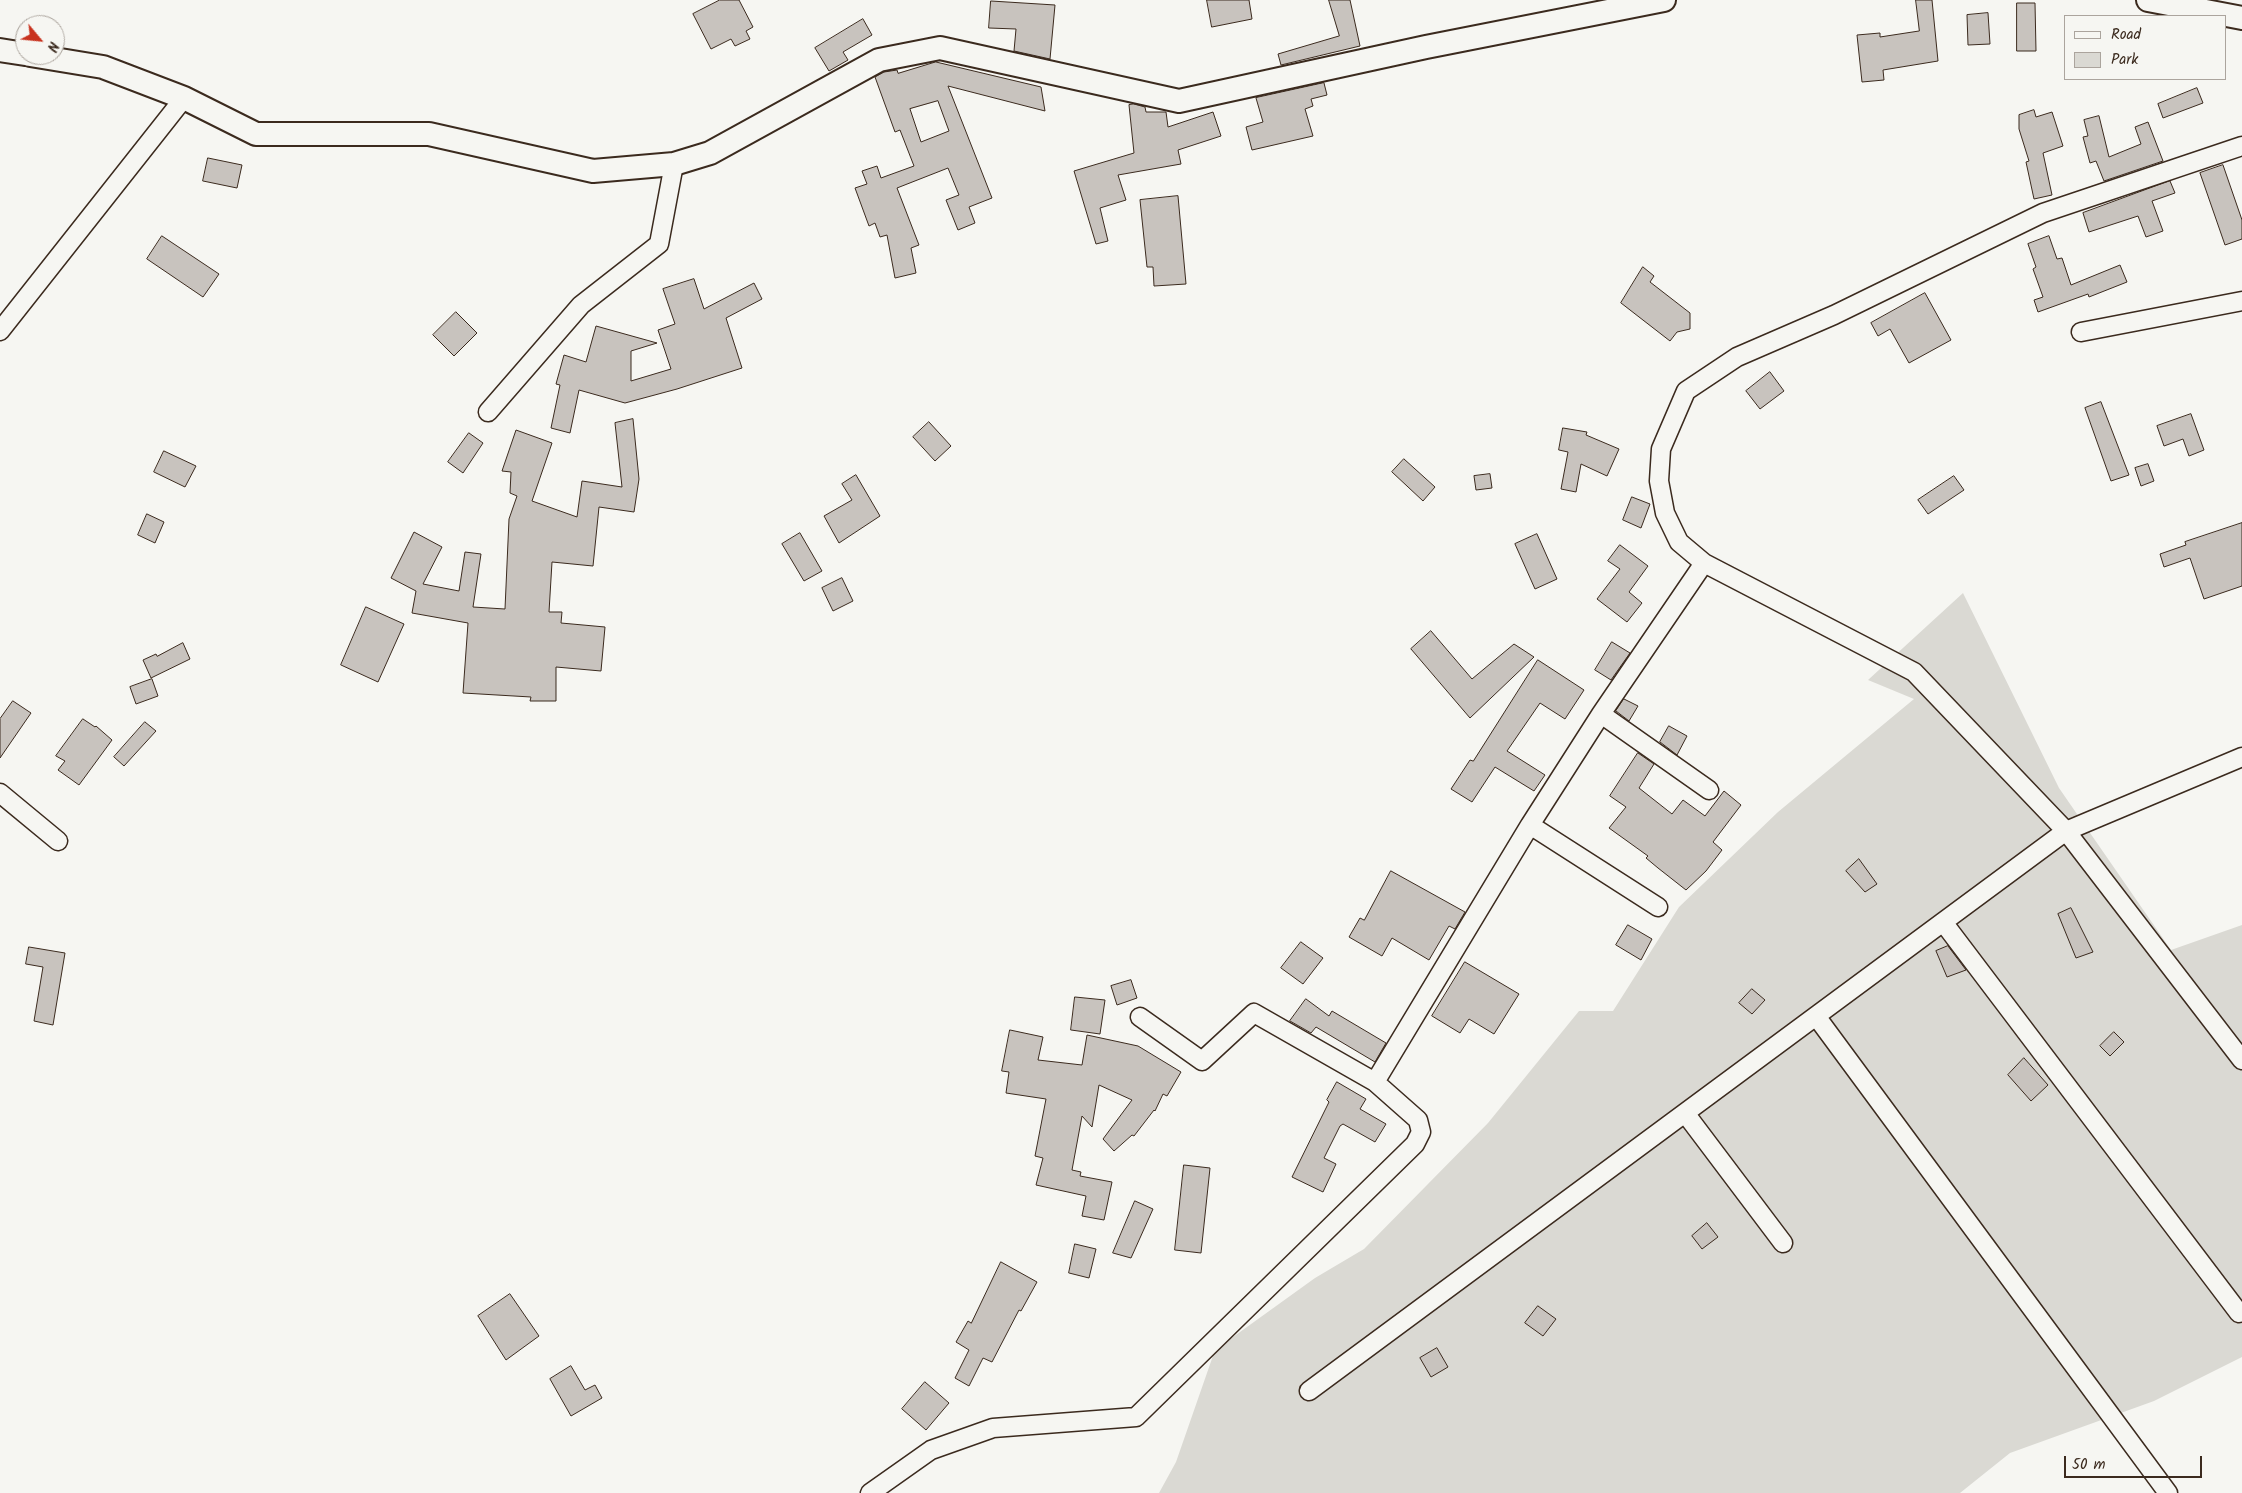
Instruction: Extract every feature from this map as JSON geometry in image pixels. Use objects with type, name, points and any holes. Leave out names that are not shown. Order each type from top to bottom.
[{"type":"street","points":[[65,61],[103,67],[184,98],[256,134],[429,134],[593,171],[674,164],[710,152],[879,60],[940,48],[1179,101],[1426,47],[1664,0]]},
{"type":"street","points":[[2148,0],[2226,15]]},
{"type":"street","points":[[2227,15],[2242,18]]},
{"type":"street","points":[[0,50],[15,52]]},
{"type":"street","points":[[0,331],[184,98]]},
{"type":"street","points":[[2242,146],[2043,213],[1834,315],[1736,357],[1686,392],[1661,449],[1658,481],[1665,512],[1679,542],[1704,563],[1914,672],[2066,831],[2242,1060]]},
{"type":"street","points":[[488,412],[581,305],[659,244],[674,164]]},
{"type":"street","points":[[2081,332],[2242,301]]},
{"type":"street","points":[[1375,1082],[1530,824],[1601,714],[1704,563]]},
{"type":"street","points":[[1601,714],[1709,790]]},
{"type":"street","points":[[1309,1391],[2066,831],[2242,757]]},
{"type":"street","points":[[0,793],[58,841]]},
{"type":"street","points":[[1530,824],[1658,907]]},
{"type":"street","points":[[1943,922],[2238,1313]]},
{"type":"street","points":[[870,1493],[931,1450],[993,1428],[1136,1417],[1415,1144],[1421,1132],[1418,1120],[1375,1082],[1254,1013],[1202,1060],[1140,1016]]},
{"type":"street","points":[[1816,1016],[2168,1493]]},
{"type":"street","points":[[1685,1113],[1783,1243]]},
{"type":"green space","points":[[1963,593],[2059,788],[2171,950],[2242,925],[2242,1357],[2154,1401],[2010,1453],[1960,1493],[1159,1493],[1176,1462],[1215,1350],[1315,1278],[1364,1249],[1488,1123],[1579,1011],[1613,1011],[1679,907],[1778,812],[1914,699],[1868,680]]},
{"type":"building","points":[[720,0],[739,0],[753,27],[746,31],[750,39],[735,46],[731,39],[711,49],[693,14]]},
{"type":"building","points":[[1207,0],[1249,0],[1252,19],[1212,27]]},
{"type":"building","points":[[1329,0],[1350,0],[1360,46],[1281,65],[1278,54],[1339,36]]},
{"type":"building","points":[[1916,0],[1932,0],[1938,61],[1883,70],[1884,80],[1862,82],[1857,35],[1880,33],[1880,37],[1919,31]]},
{"type":"building","points":[[991,1],[1055,5],[1050,59],[1014,51],[1016,29],[989,28]]},
{"type":"building","points":[[2017,3],[2035,3],[2036,51],[2017,51]]},
{"type":"building","points":[[1988,13],[1990,44],[1968,45],[1967,15]]},
{"type":"building","points":[[863,19],[872,35],[843,52],[848,60],[829,71],[815,48]]},
{"type":"building","points":[[936,62],[1041,87],[1045,111],[948,86],[992,198],[969,207],[975,223],[958,230],[946,200],[959,195],[948,168],[897,188],[919,245],[911,248],[916,273],[895,278],[887,235],[880,237],[875,223],[869,226],[855,188],[867,184],[862,171],[877,166],[881,178],[914,166],[900,130],[895,132],[875,77],[884,72],[897,70],[898,73]],"holes":[[[938,101],[949,131],[921,142],[910,109]]]},
{"type":"building","points":[[1324,83],[1327,95],[1311,99],[1313,106],[1305,109],[1313,136],[1252,150],[1246,127],[1263,122],[1256,98]]},
{"type":"building","points":[[2197,88],[2203,103],[2163,118],[2158,104]]},
{"type":"building","points":[[1134,104],[1145,107],[1146,112],[1166,112],[1168,127],[1213,112],[1221,136],[1178,150],[1181,164],[1118,175],[1126,200],[1100,208],[1108,241],[1096,244],[1074,171],[1134,153],[1129,105]]},
{"type":"building","points":[[2034,110],[2036,117],[2052,112],[2063,146],[2043,153],[2052,195],[2034,199],[2026,162],[2029,161],[2019,129],[2019,115]]},
{"type":"building","points":[[2099,116],[2109,157],[2141,144],[2135,127],[2148,122],[2163,161],[2104,181],[2096,161],[2090,163],[2083,137],[2088,136],[2084,120]]},
{"type":"building","points":[[208,158],[242,165],[237,188],[203,181]]},
{"type":"building","points":[[2223,165],[2242,220],[2242,239],[2225,245],[2200,173]]},
{"type":"building","points":[[2170,181],[2175,193],[2152,201],[2163,231],[2146,237],[2138,216],[2089,232],[2083,213]]},
{"type":"building","points":[[1178,196],[1186,284],[1154,286],[1153,267],[1147,267],[1140,200]]},
{"type":"building","points":[[162,236],[219,274],[203,297],[147,259]]},
{"type":"building","points":[[2049,236],[2057,259],[2062,258],[2071,285],[2120,265],[2127,282],[2089,297],[2088,294],[2038,312],[2034,300],[2043,297],[2033,269],[2036,267],[2028,244]]},
{"type":"building","points":[[1643,267],[1654,276],[1650,282],[1690,313],[1690,329],[1677,332],[1670,341],[1621,303]]},
{"type":"building","points":[[694,279],[704,309],[754,283],[762,299],[726,318],[742,368],[625,403],[579,390],[570,433],[551,428],[560,385],[556,384],[564,355],[586,362],[596,326],[657,343],[631,351],[631,381],[671,369],[658,330],[675,324],[663,289]]},
{"type":"building","points":[[1925,293],[1951,340],[1909,363],[1890,329],[1878,336],[1871,323]]},
{"type":"building","points":[[456,312],[477,333],[454,356],[433,335]]},
{"type":"building","points":[[1770,372],[1784,391],[1760,409],[1746,391]]},
{"type":"building","points":[[2101,402],[2129,475],[2111,481],[2085,408]]},
{"type":"building","points":[[2191,414],[2204,450],[2189,456],[2183,439],[2164,446],[2157,426]]},
{"type":"building","points":[[633,419],[639,479],[634,512],[599,507],[593,566],[552,562],[549,612],[562,612],[561,623],[605,627],[601,671],[556,667],[556,701],[530,701],[531,697],[463,693],[468,623],[412,613],[416,591],[391,578],[414,532],[442,547],[423,584],[459,591],[465,552],[481,554],[473,607],[505,609],[509,519],[517,496],[510,493],[511,472],[502,471],[516,430],[552,443],[532,501],[577,517],[582,481],[622,487],[615,423]]},
{"type":"building","points":[[929,422],[951,446],[935,461],[913,437]]},
{"type":"building","points":[[1563,428],[1587,432],[1586,435],[1619,449],[1607,476],[1581,464],[1576,492],[1561,489],[1568,452],[1559,450]]},
{"type":"building","points":[[469,433],[483,443],[463,473],[448,462]]},
{"type":"building","points":[[164,451],[196,466],[185,487],[154,472]]},
{"type":"building","points":[[1404,459],[1435,487],[1423,501],[1392,472]]},
{"type":"building","points":[[2148,464],[2154,481],[2141,486],[2135,468]]},
{"type":"building","points":[[1490,474],[1492,488],[1476,490],[1474,476]]},
{"type":"building","points":[[856,475],[880,516],[839,543],[824,516],[852,500],[842,484]]},
{"type":"building","points":[[1954,476],[1964,490],[1928,514],[1918,500]]},
{"type":"building","points":[[1632,497],[1650,504],[1641,528],[1623,520]]},
{"type":"building","points":[[147,514],[164,522],[155,543],[138,535]]},
{"type":"building","points":[[2242,523],[2242,586],[2204,599],[2190,558],[2164,567],[2160,554],[2186,545],[2185,542]]},
{"type":"building","points":[[800,533],[822,571],[804,581],[782,544]]},
{"type":"building","points":[[1537,534],[1557,579],[1535,589],[1515,544]]},
{"type":"building","points":[[1620,545],[1648,566],[1629,592],[1642,603],[1627,622],[1597,599],[1620,569],[1608,561]]},
{"type":"building","points":[[842,578],[853,601],[833,611],[822,588]]},
{"type":"building","points":[[366,607],[404,624],[378,682],[341,665]]},
{"type":"building","points":[[1431,631],[1472,679],[1514,644],[1534,657],[1470,718],[1411,649]]},
{"type":"building","points":[[1612,642],[1630,653],[1611,680],[1595,670]]},
{"type":"building","points":[[183,643],[190,659],[151,678],[143,660],[156,654],[157,656]]},
{"type":"building","points":[[1538,660],[1584,690],[1565,719],[1540,703],[1507,751],[1545,775],[1534,791],[1495,767],[1472,802],[1451,789],[1470,760],[1473,761]]},
{"type":"building","points":[[152,679],[158,696],[136,704],[130,687]]},
{"type":"building","points":[[1624,699],[1638,706],[1629,721],[1616,711]]},
{"type":"building","points":[[13,701],[31,713],[0,758],[0,719]]},
{"type":"building","points":[[83,719],[96,726],[112,740],[79,785],[58,770],[65,761],[56,756]]},
{"type":"building","points":[[145,722],[156,731],[124,766],[114,757]]},
{"type":"building","points":[[1669,726],[1687,736],[1677,755],[1660,742]]},
{"type":"building","points":[[1638,753],[1654,764],[1639,788],[1672,814],[1683,800],[1705,816],[1724,791],[1741,805],[1713,842],[1722,850],[1706,871],[1686,890],[1646,858],[1648,856],[1609,828],[1626,807],[1610,796]]},
{"type":"building","points":[[1859,859],[1877,884],[1865,892],[1846,871]]},
{"type":"building","points":[[1391,871],[1465,912],[1455,929],[1449,926],[1429,960],[1392,938],[1382,956],[1349,937],[1360,918],[1364,920]]},
{"type":"building","points":[[2071,908],[2093,952],[2076,958],[2058,914]]},
{"type":"building","points":[[1628,925],[1652,939],[1641,960],[1616,945]]},
{"type":"building","points":[[1301,942],[1323,958],[1303,984],[1281,968]]},
{"type":"building","points":[[1948,946],[1966,970],[1947,977],[1936,951]]},
{"type":"building","points":[[29,947],[65,953],[53,1025],[34,1021],[43,967],[26,964]]},
{"type":"building","points":[[1465,962],[1519,994],[1494,1034],[1469,1019],[1460,1033],[1432,1016]]},
{"type":"building","points":[[1131,980],[1137,998],[1117,1005],[1111,986]]},
{"type":"building","points":[[1752,989],[1765,1000],[1752,1014],[1739,1003]]},
{"type":"building","points":[[1075,997],[1105,1000],[1100,1034],[1071,1030]]},
{"type":"building","points":[[1306,999],[1329,1016],[1332,1011],[1386,1043],[1375,1062],[1316,1027],[1311,1033],[1290,1021]]},
{"type":"building","points":[[1010,1030],[1043,1037],[1038,1060],[1082,1065],[1087,1035],[1138,1046],[1181,1072],[1167,1096],[1163,1094],[1155,1111],[1134,1136],[1132,1135],[1114,1151],[1103,1139],[1132,1100],[1099,1085],[1092,1127],[1082,1116],[1072,1170],[1081,1172],[1080,1176],[1112,1182],[1104,1220],[1082,1216],[1086,1196],[1036,1185],[1043,1158],[1035,1156],[1046,1099],[1006,1093],[1009,1072],[1002,1071]]},
{"type":"building","points":[[2114,1032],[2124,1042],[2110,1056],[2100,1046]]},
{"type":"building","points":[[2024,1058],[2048,1085],[2031,1101],[2008,1075]]},
{"type":"building","points":[[1337,1082],[1366,1099],[1360,1109],[1386,1124],[1375,1142],[1343,1124],[1340,1126],[1324,1158],[1336,1164],[1323,1192],[1292,1177]]},
{"type":"building","points":[[1184,1165],[1210,1168],[1201,1253],[1175,1250]]},
{"type":"building","points":[[1135,1201],[1153,1209],[1131,1258],[1113,1253]]},
{"type":"building","points":[[1707,1223],[1718,1237],[1702,1249],[1692,1236]]},
{"type":"building","points":[[1075,1244],[1096,1249],[1089,1278],[1069,1273]]},
{"type":"building","points":[[1001,1262],[1037,1282],[1021,1311],[1019,1310],[992,1362],[983,1358],[969,1386],[955,1378],[969,1350],[956,1342],[968,1321],[971,1323]]},
{"type":"building","points":[[510,1294],[539,1336],[506,1360],[478,1316]]},
{"type":"building","points":[[1538,1306],[1556,1319],[1543,1336],[1525,1323]]},
{"type":"building","points":[[1437,1348],[1448,1367],[1431,1377],[1420,1358]]},
{"type":"building","points":[[571,1366],[585,1390],[595,1385],[602,1398],[571,1416],[550,1379]]},
{"type":"building","points":[[925,1382],[949,1403],[926,1430],[902,1409]]}]
